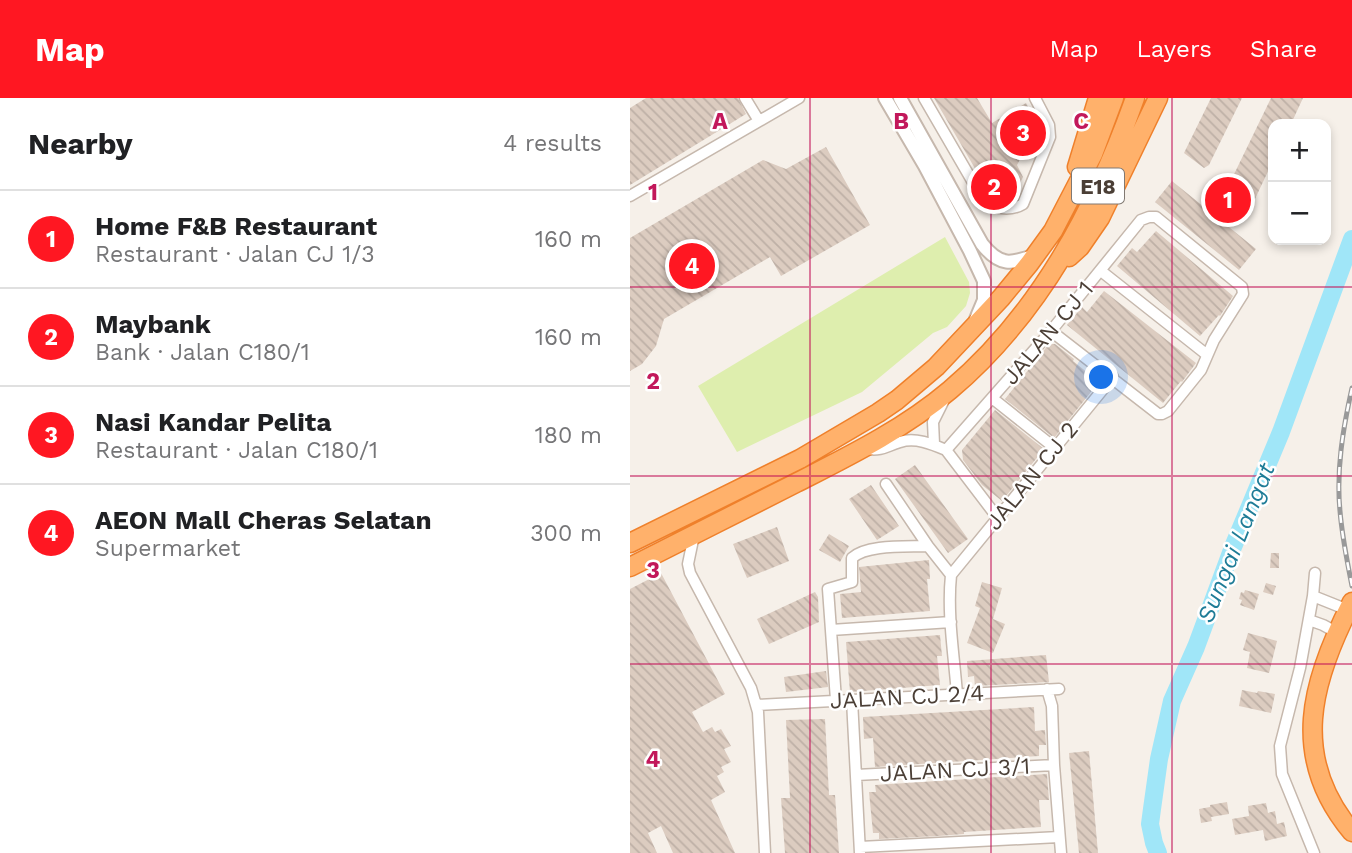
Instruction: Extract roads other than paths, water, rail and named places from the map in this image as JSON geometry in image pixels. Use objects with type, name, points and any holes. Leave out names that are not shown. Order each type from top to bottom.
[{"type":"highway","points":[[1067,204],[1098,98]]},
{"type":"highway","name":"E18","points":[[630,542],[800,459],[898,400],[936,367],[1001,298],[1053,230],[1093,154],[1114,98]]},
{"type":"highway","name":"E18","points":[[630,567],[864,449],[948,392],[984,359],[1014,326],[1054,271],[1106,172],[1135,98]]},
{"type":"highway","points":[[1054,271],[1080,247],[1100,218],[1158,98]]},
{"type":"highway","points":[[1350,606],[1336,632],[1320,676],[1312,712],[1313,743],[1319,775],[1338,815],[1352,832]]},
{"type":"street","points":[[745,98],[759,121]]},
{"type":"street","points":[[630,196],[799,98]]},
{"type":"street","points":[[885,98],[925,166],[984,281],[984,300],[971,331]]},
{"type":"street","points":[[900,98],[990,255],[997,260],[1016,262],[1036,255]]},
{"type":"street","points":[[924,98],[985,203],[996,208],[1017,208],[1026,199],[1050,137],[1049,125],[1035,98]]},
{"type":"street","name":"JALAN CJ 1","points":[[946,450],[1051,331],[1141,220],[1149,217],[1156,217],[1242,287],[1244,294],[1206,354]]},
{"type":"street","points":[[1051,331],[1158,414],[1167,411],[1201,370],[1206,354],[1101,271]]},
{"type":"street","name":"JALAN CJ 2","points":[[951,575],[1112,377]]},
{"type":"street","points":[[934,444],[933,422],[948,392]]},
{"type":"street","points":[[992,398],[1055,448]]},
{"type":"street","points":[[864,449],[885,449],[911,440],[934,444],[946,450],[997,517]]},
{"type":"street","points":[[886,484],[951,575],[949,590],[957,694]]},
{"type":"street","points":[[694,535],[688,564],[690,573],[751,688],[758,712],[765,853]]},
{"type":"street","points":[[836,700],[828,589],[852,582],[852,558],[858,552],[928,546]]},
{"type":"street","points":[[1314,853],[1282,774],[1280,746],[1300,668],[1315,573]]},
{"type":"street","points":[[1313,596],[1350,606]]},
{"type":"street","points":[[1309,620],[1336,632]]},
{"type":"street","points":[[831,630],[951,622]]},
{"type":"street","points":[[1047,689],[1052,706],[1061,853]]},
{"type":"street","name":"JALAN CJ 2/4","points":[[756,705],[1059,689]]},
{"type":"street","points":[[852,700],[860,850],[1059,837]]},
{"type":"street","name":"JALAN CJ 3/1","points":[[856,775],[1054,765]]},
{"type":"waterway","name":"Sungai Langat","points":[[1158,853],[1150,824],[1159,759],[1172,701],[1281,432],[1352,239]]},
{"type":"railway","points":[[1352,388],[1343,434],[1339,480],[1342,530],[1352,586]]},
{"type":"place","name":"Nasi Kandar Pelita","points":[[1023,133]]},
{"type":"place","name":"Maybank","points":[[994,187]]},
{"type":"place","name":"Home F&B Restaurant","points":[[1228,200]]},
{"type":"place","name":"AEON Mall Cheras Selatan","points":[[692,266]]}]
